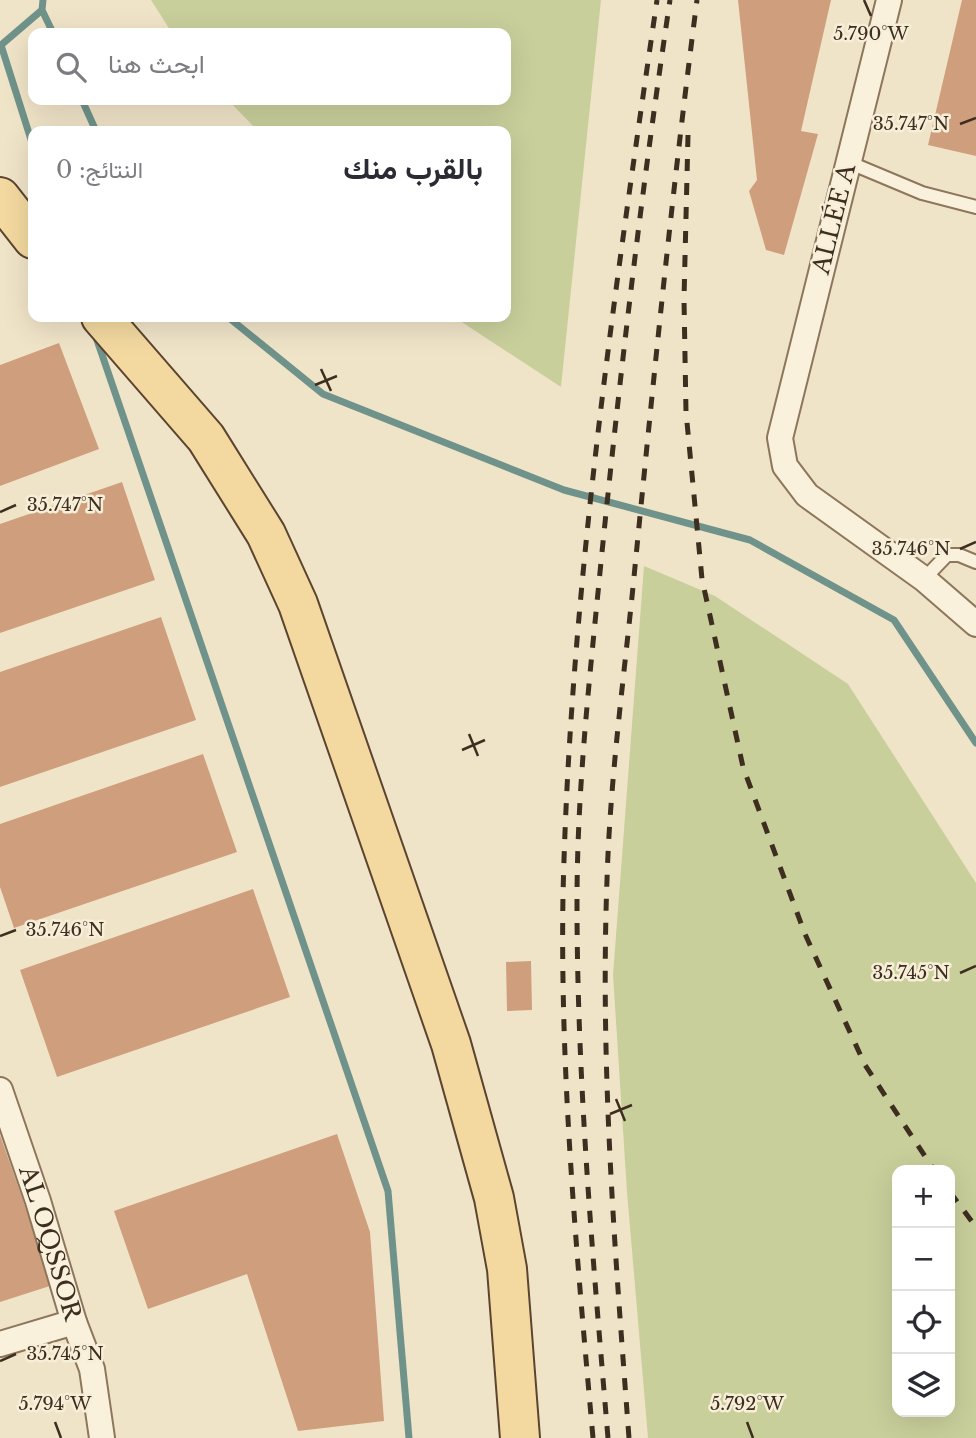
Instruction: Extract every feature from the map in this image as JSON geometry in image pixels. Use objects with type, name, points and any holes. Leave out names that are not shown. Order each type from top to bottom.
[{"type":"main road","points":[[105,322],[206,438],[266,534],[298,604],[451,1044],[498,1221],[507,1269],[520,1438]]},
{"type":"street","name":"ALLÉE A","points":[[889,0],[780,438],[785,466],[807,495],[924,579]]},
{"type":"street","points":[[924,579],[976,624]]},
{"type":"street","name":"AL OQSSOR","points":[[0,1090],[38,1201],[74,1322],[92,1369],[102,1438]]},
{"type":"street","points":[[0,1344],[74,1322]]},
{"type":"lane","points":[[848,162],[922,193],[976,207]]},
{"type":"lane","points":[[924,579],[947,555],[959,555],[976,562]]},
{"type":"green space","points":[[151,0],[601,0],[561,387],[462,322],[511,322],[511,126],[253,126],[233,105],[511,105],[511,28],[169,28]]},
{"type":"green space","points":[[644,566],[715,596],[848,684],[976,883],[976,1438],[648,1438],[627,1192],[613,975]]},
{"type":"building","points":[[738,0],[831,0],[801,131],[818,134],[784,255],[766,250],[749,191],[757,180]]},
{"type":"building","points":[[962,0],[976,0],[976,156],[928,145]]},
{"type":"building","points":[[59,343],[99,449],[0,486],[0,365]]},
{"type":"building","points":[[122,482],[155,580],[0,633],[0,524]]},
{"type":"building","points":[[161,617],[196,720],[0,787],[0,672]]},
{"type":"building","points":[[203,754],[237,852],[14,928],[0,887],[0,824]]},
{"type":"building","points":[[253,889],[290,997],[57,1077],[20,970]]},
{"type":"building","points":[[531,961],[532,1010],[507,1011],[506,962]]},
{"type":"building","points":[[337,1134],[370,1232],[384,1421],[298,1431],[247,1274],[148,1309],[114,1211]]},
{"type":"building","points":[[0,1135],[53,1285],[0,1302]]},
{"type":"waterway","points":[[28,130],[1,45],[42,10],[43,0]]},
{"type":"waterway","points":[[42,10],[51,28]]},
{"type":"waterway","points":[[84,105],[94,126]]},
{"type":"waterway","points":[[234,322],[323,394],[564,490],[750,540],[894,620],[976,743]]},
{"type":"waterway","points":[[96,337],[388,1191],[409,1438]]},
{"type":"railway","points":[[593,1438],[576,1235],[564,1031],[563,895],[567,783],[584,558],[596,446],[657,0]]},
{"type":"railway","points":[[608,1438],[587,1170],[580,1036],[577,902],[579,817],[616,421],[670,0]]},
{"type":"railway","points":[[629,1438],[607,1090],[605,950],[609,842],[618,728],[663,288],[697,0]]},
{"type":"railway","points":[[688,135],[684,299],[686,412],[702,579],[743,767],[805,934],[865,1065],[931,1165]]},
{"type":"railway","points":[[955,1199],[976,1227]]}]
